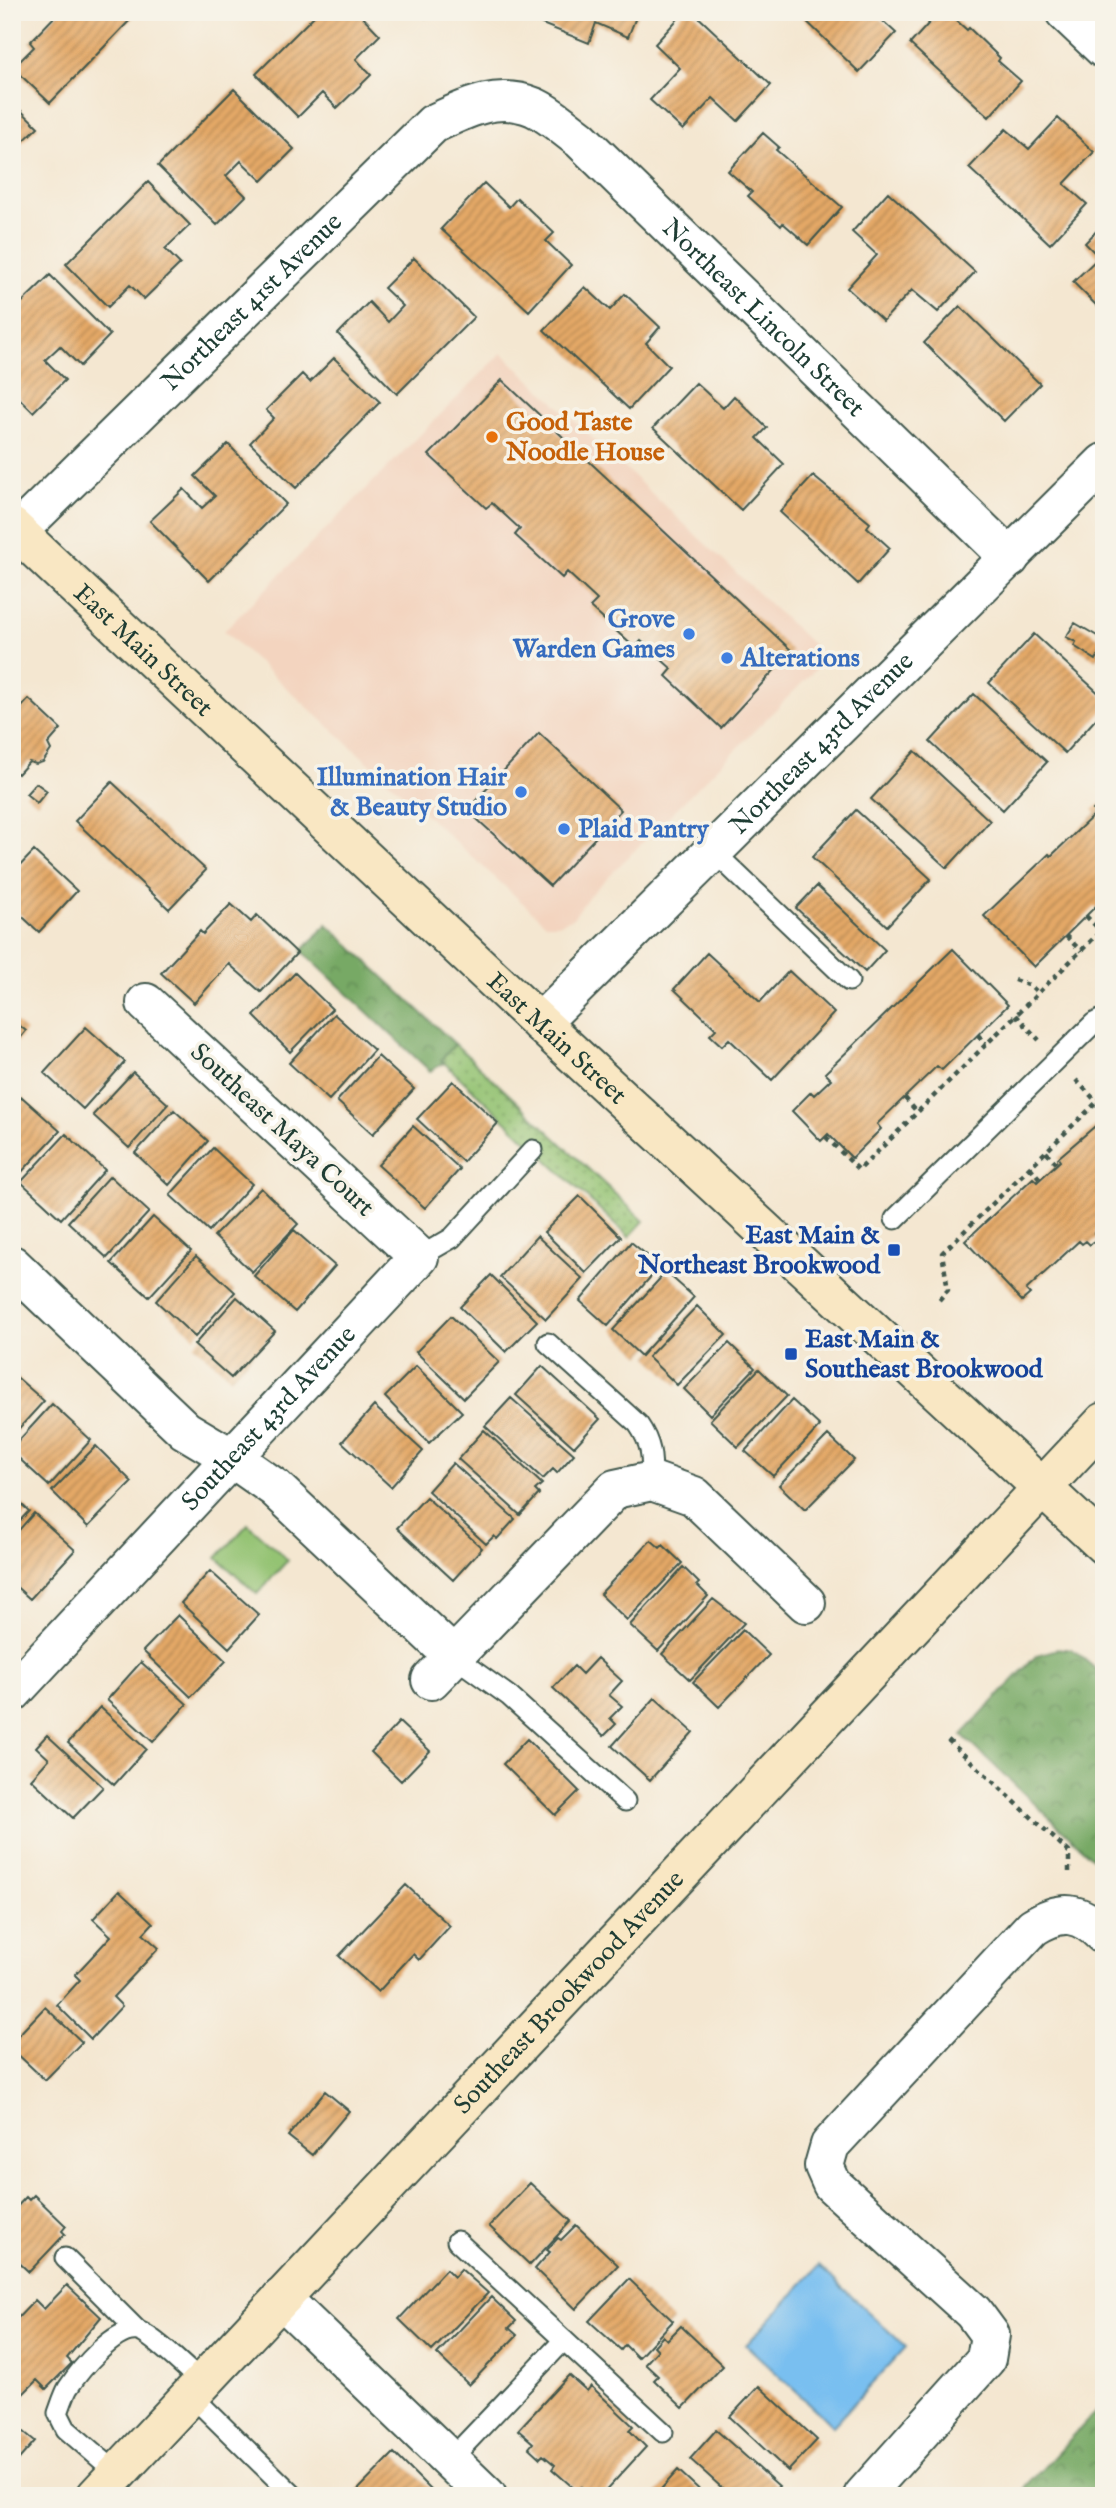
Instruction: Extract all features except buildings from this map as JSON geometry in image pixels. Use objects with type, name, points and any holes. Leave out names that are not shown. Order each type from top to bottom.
[{"type":"main road","name":"East Main Street","points":[[14,532],[1104,1545]]},
{"type":"main road","name":"Southeast Brookwood Avenue","points":[[106,2485],[1104,1422]]},
{"type":"street","points":[[1065,12],[1104,49]]},
{"type":"street","name":"Northeast 41st Avenue","points":[[14,532],[433,124],[478,103],[504,99]]},
{"type":"street","name":"Northeast Lincoln Street","points":[[504,99],[535,107],[580,139],[1010,558]]},
{"type":"street","name":"Northeast 43rd Avenue","points":[[540,1023],[1104,463]]},
{"type":"street","name":"Southeast Maya Court","points":[[146,1003],[419,1257]]},
{"type":"street","name":"Southeast 43rd Avenue","points":[[19,1673],[232,1458],[419,1257]]},
{"type":"street","points":[[12,1265],[185,1430],[275,1488],[442,1668],[615,1489],[652,1480],[694,1496],[806,1603]]},
{"type":"street","points":[[863,2496],[986,2359],[990,2335],[973,2312],[832,2184],[824,2166],[830,2145],[1033,1927],[1046,1918],[1063,1913],[1089,1921],[1104,1935]]},
{"type":"street","points":[[281,2298],[487,2496]]},
{"type":"lane","points":[[713,851],[849,981]]},
{"type":"lane","points":[[895,1219],[1094,1023],[1104,1018]]},
{"type":"lane","name":"Southeast 43rd Avenue","points":[[419,1257],[452,1238],[533,1150]]},
{"type":"lane","points":[[548,1343],[638,1424],[648,1438],[652,1480]]},
{"type":"lane","points":[[442,1668],[509,1696],[625,1801]]},
{"type":"lane","points":[[457,2241],[663,2432]]},
{"type":"lane","points":[[65,2258],[138,2331],[151,2339],[294,2496]]},
{"type":"lane","points":[[106,2485],[66,2429],[58,2413],[68,2388],[97,2353],[118,2334],[138,2331]]},
{"type":"lane","points":[[450,2460],[564,2340]]},
{"type":"path","points":[[825,1137],[859,1170],[1102,930],[1086,916]]},
{"type":"path","points":[[1066,936],[1081,951]]},
{"type":"path","points":[[1014,980],[1031,986],[1038,993]]},
{"type":"path","points":[[978,1035],[986,1044]]},
{"type":"path","points":[[939,1300],[948,1290],[942,1254],[1104,1095]]},
{"type":"path","points":[[905,1098],[917,1112]]},
{"type":"path","points":[[1046,1152],[1057,1164]]},
{"type":"path","points":[[1030,1167],[1041,1179]]},
{"type":"path","points":[[948,1740],[1069,1852],[1069,1872]]},
{"type":"shaded area","points":[[502,353],[827,658],[589,896],[573,918],[558,924],[546,924],[224,631]]},
{"type":"green space","points":[[327,924],[455,1044],[441,1060],[444,1063],[430,1071],[302,951]]},
{"type":"green space","points":[[455,1044],[644,1221],[629,1237],[441,1060]]},
{"type":"green space","points":[[248,1524],[288,1560],[257,1594],[217,1558]]},
{"type":"green space","points":[[1058,1649],[1072,1649],[1104,1676],[1104,1869],[962,1735],[1037,1655]]},
{"type":"green space","points":[[1104,2403],[1104,2496],[1017,2496]]},
{"type":"water","points":[[819,2266],[906,2347],[833,2426],[746,2345]]},
{"type":"place","name":"Good Taste Noodle House","points":[[492,437]]},
{"type":"place","name":"Grove Warden Games","points":[[689,634]]},
{"type":"place","name":"Alterations","points":[[727,658]]},
{"type":"place","name":"Illumination Hair & Beauty Studio","points":[[521,792]]},
{"type":"place","name":"Plaid Pantry","points":[[564,829]]},
{"type":"place","name":"East Main & Northeast Brookwood","points":[[894,1250]]},
{"type":"place","name":"East Main & Southeast Brookwood","points":[[791,1354]]}]
